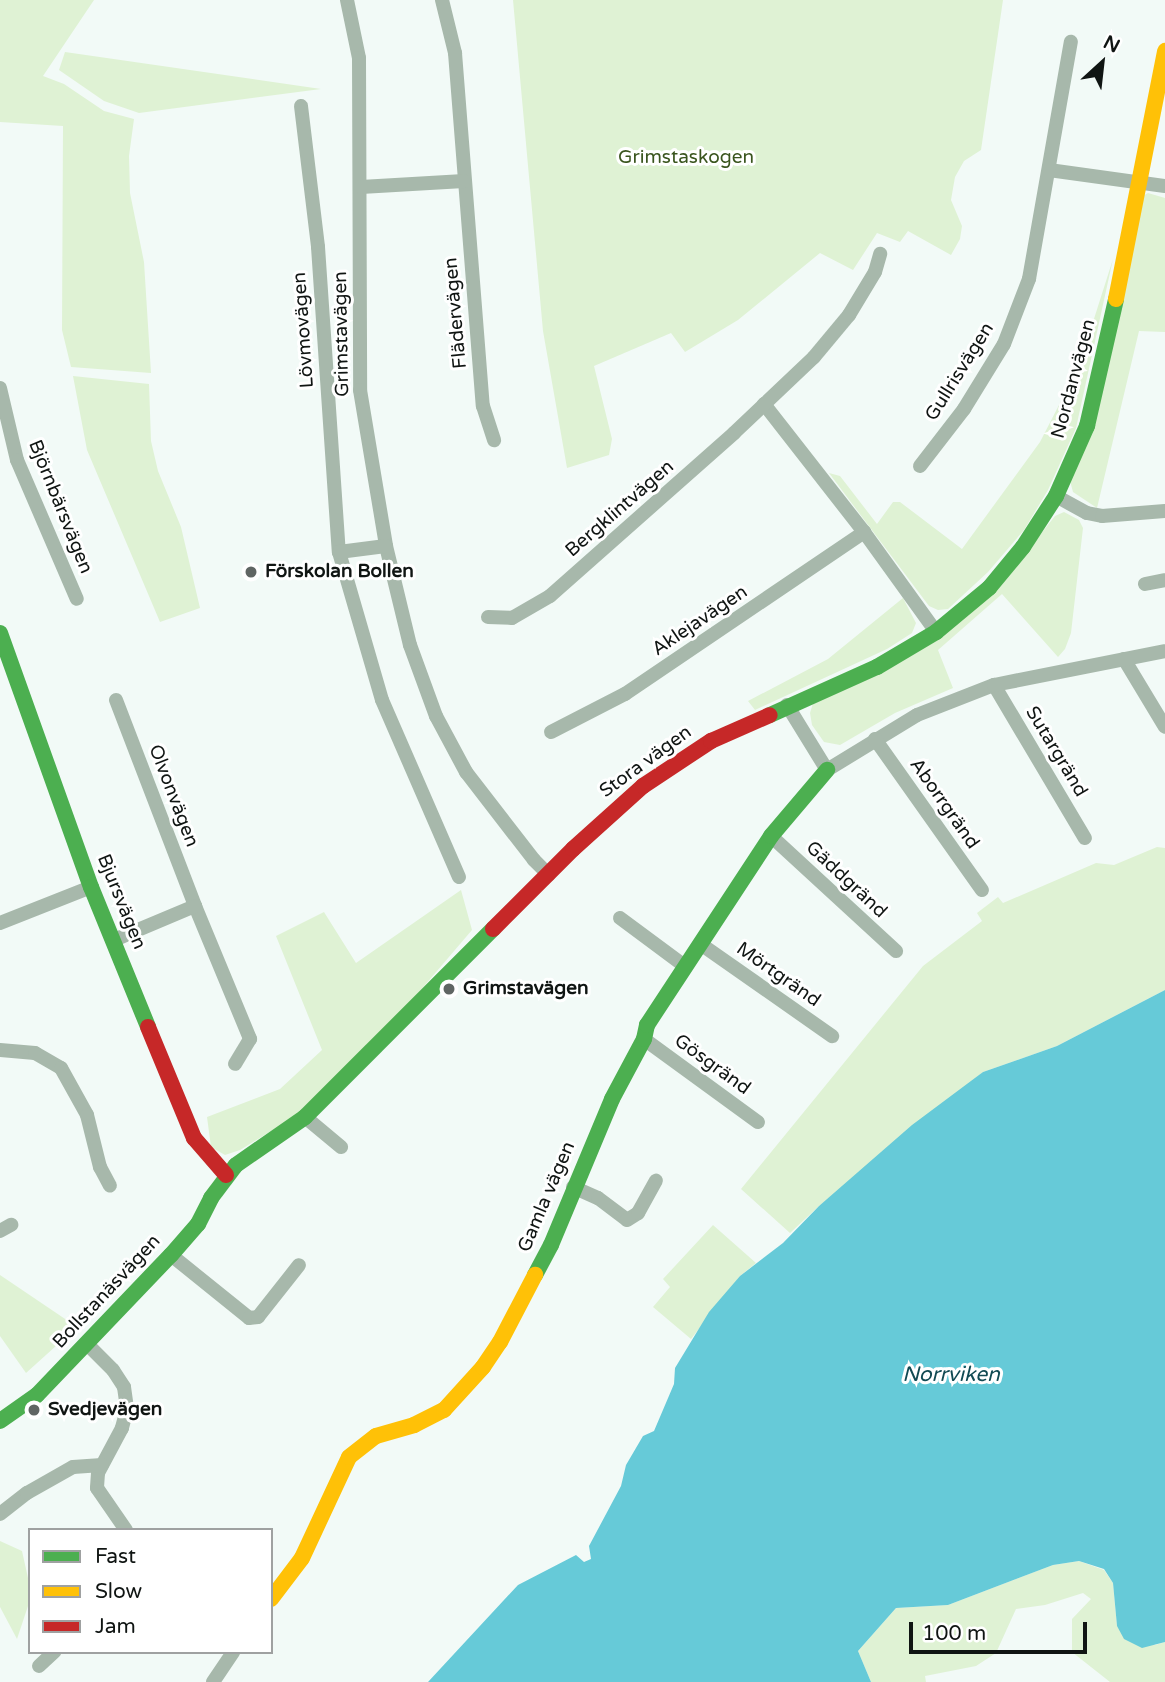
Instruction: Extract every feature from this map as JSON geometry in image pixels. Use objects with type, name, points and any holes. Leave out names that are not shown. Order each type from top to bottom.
[{"type":"street","name":"Grimstavägen","points":[[347,0],[359,58],[360,390],[386,546],[410,645],[436,716],[466,772],[549,875]]},
{"type":"street","name":"Flädervägen","points":[[442,0],[456,53],[483,406],[494,440]]},
{"type":"street","name":"Gullrisvägen","points":[[920,466],[964,410],[1004,344],[1029,279],[1071,42]]},
{"type":"street","name":"Nordanvägen","points":[[787,705],[877,667],[936,632],[989,588],[1023,547],[1056,496],[1087,426],[1099,380],[1165,51]]},
{"type":"street","name":"Lövmovägen","points":[[301,106],[318,247],[339,552],[383,701],[460,877]]},
{"type":"street","points":[[1049,170],[1165,186]]},
{"type":"street","points":[[361,187],[464,181]]},
{"type":"street","name":"Bergklintvägen","points":[[488,617],[512,618],[550,596],[764,404],[814,357],[849,315],[875,272],[880,254]]},
{"type":"street","name":"Björnbärsvägen","points":[[0,387],[17,460],[78,599]]},
{"type":"street","points":[[764,404],[864,532],[936,632]]},
{"type":"street","points":[[1056,496],[1087,513],[1102,516],[1165,511]]},
{"type":"street","name":"Aklejavägen","points":[[551,732],[625,694],[864,532]]},
{"type":"street","points":[[339,552],[386,546]]},
{"type":"street","points":[[1145,584],[1165,580]]},
{"type":"street","name":"Bjursvägen","points":[[0,634],[91,887],[194,1138],[226,1175]]},
{"type":"street","points":[[787,705],[827,770],[917,715],[993,685],[1165,651]]},
{"type":"street","points":[[1124,659],[1165,727]]},
{"type":"street","name":"Sutargränd","points":[[993,685],[1085,838]]},
{"type":"street","name":"Olvonvägen","points":[[116,700],[250,1040],[235,1064]]},
{"type":"street","name":"Stora vägen","points":[[226,1175],[305,1117],[608,817],[675,763],[710,741],[787,705]]},
{"type":"street","name":"Aborrgränd","points":[[875,740],[982,890]]},
{"type":"street","name":"Gamla vägen","points":[[273,1596],[302,1558],[349,1457],[376,1436],[414,1425],[444,1410],[483,1367],[514,1322],[551,1245],[612,1099],[644,1039],[647,1026],[771,836],[827,770]]},
{"type":"street","name":"Gäddgränd","points":[[771,836],[896,951]]},
{"type":"street","points":[[0,923],[91,887]]},
{"type":"street","points":[[114,940],[195,906]]},
{"type":"street","points":[[620,918],[686,967]]},
{"type":"street","name":"Mörtgränd","points":[[702,945],[832,1036]]},
{"type":"street","name":"Gösgränd","points":[[644,1039],[758,1122]]},
{"type":"street","points":[[0,1050],[35,1054],[61,1068],[88,1115],[100,1167],[110,1186]]},
{"type":"street","points":[[305,1117],[341,1147]]},
{"type":"street","name":"Bollstanäsvägen","points":[[0,1421],[37,1395],[88,1345],[171,1255],[198,1224],[226,1175]]},
{"type":"street","points":[[573,1187],[598,1198],[627,1220],[638,1213],[656,1181]]},
{"type":"street","points":[[171,1255],[249,1318],[258,1317],[299,1265]]},
{"type":"street","points":[[88,1345],[113,1370],[124,1387],[127,1409],[122,1428],[98,1473],[97,1488],[125,1528]]},
{"type":"street","points":[[0,1514],[27,1493],[74,1467],[102,1465]]},
{"type":"street","points":[[39,1666],[52,1654]]},
{"type":"street","points":[[213,1682],[232,1654]]},
{"type":"green space","points":[[0,0],[94,0],[43,76],[64,84],[104,111],[134,119],[129,156],[130,193],[144,262],[151,373],[71,367],[62,330],[63,126],[0,122]]},
{"type":"green space","name":"Grimstaskogen","points":[[513,0],[1003,0],[981,150],[964,161],[955,177],[951,200],[962,226],[960,239],[951,255],[908,231],[900,242],[877,233],[853,270],[820,253],[738,320],[685,352],[671,333],[594,366],[612,439],[609,455],[567,468],[543,331]]},
{"type":"green space","points":[[65,52],[321,89],[139,113],[104,101],[59,70]]},
{"type":"green space","points":[[1148,193],[1165,198],[1165,332],[1139,331],[1097,508],[1073,492],[1070,481],[1141,197]]},
{"type":"green space","points":[[1113,259],[1076,428],[1048,490],[1024,530],[988,572],[948,609],[938,610],[929,606],[829,473],[840,476],[877,524],[893,502],[900,502],[962,549],[1040,442],[1079,366]]},
{"type":"green space","points":[[73,376],[149,384],[151,441],[158,471],[181,527],[200,608],[160,622],[87,450]]},
{"type":"green space","points":[[1064,512],[1079,520],[1083,528],[1071,633],[1065,649],[1058,657],[1002,594],[938,650],[953,688],[895,713],[840,745],[824,742],[812,725],[810,713],[813,703],[998,588],[1055,516]]},
{"type":"green space","points":[[903,598],[916,623],[912,633],[887,649],[755,710],[748,701],[828,659]]},
{"type":"green space","points":[[1157,847],[1165,848],[1165,990],[1057,1046],[983,1072],[819,1206],[790,1233],[741,1189],[923,966],[982,921],[977,913],[998,897],[1003,903],[1096,863],[1114,865]]},
{"type":"green space","points":[[461,890],[472,930],[390,1026],[305,1110],[240,1150],[225,1155],[211,1147],[207,1117],[280,1089],[322,1050],[276,936],[324,912],[356,963]]},
{"type":"green space","points":[[713,1225],[756,1263],[740,1276],[691,1339],[653,1307],[670,1287],[663,1279]]},
{"type":"green space","points":[[0,1275],[77,1327],[26,1373],[0,1336]]},
{"type":"green space","points":[[0,1541],[22,1551],[28,1578],[28,1606],[17,1639],[0,1607]]},
{"type":"green space","points":[[1079,1561],[1104,1570],[1113,1583],[1117,1626],[1155,1645],[1165,1642],[1165,1682],[1110,1682],[1072,1652],[1072,1619],[1091,1599],[1083,1593],[1045,1605],[1016,1609],[996,1653],[976,1666],[925,1676],[926,1682],[871,1682],[858,1651],[896,1608],[948,1605],[1053,1565]]},
{"type":"water","name":"Norrviken","points":[[1165,990],[1165,1642],[1142,1648],[1124,1639],[1117,1626],[1113,1583],[1104,1569],[1079,1561],[1053,1565],[948,1605],[896,1608],[858,1651],[871,1682],[428,1682],[518,1585],[576,1555],[584,1562],[591,1559],[589,1546],[621,1486],[626,1465],[643,1436],[654,1431],[674,1384],[675,1368],[709,1312],[740,1276],[783,1243],[819,1206],[912,1125],[983,1072],[1057,1046]]},
{"type":"traffic: fast","points":[[770,715],[877,667],[936,632],[989,588],[1023,547],[1056,496],[1087,426],[1116,299]]},
{"type":"traffic: fast","points":[[0,633],[91,887],[148,1027]]},
{"type":"traffic: fast","points":[[535,1275],[551,1245],[612,1099],[644,1039],[647,1025],[771,836],[827,770]]},
{"type":"traffic: fast","points":[[0,1421],[37,1395],[171,1255],[198,1224],[211,1198],[236,1165],[305,1117],[493,929]]},
{"type":"traffic: slow","points":[[1116,299],[1165,51]]},
{"type":"traffic: slow","points":[[273,1596],[302,1558],[349,1457],[376,1436],[414,1425],[444,1410],[483,1367],[500,1342],[535,1275]]},
{"type":"traffic: jam","points":[[493,929],[573,849],[643,786],[711,741],[770,715]]},
{"type":"traffic: jam","points":[[148,1027],[194,1138],[226,1175]]},
{"type":"place","name":"Förskolan Bollen","points":[[251,572]]},
{"type":"place","name":"Grimstavägen","points":[[449,989]]},
{"type":"place","name":"Svedjevägen","points":[[34,1410]]}]
